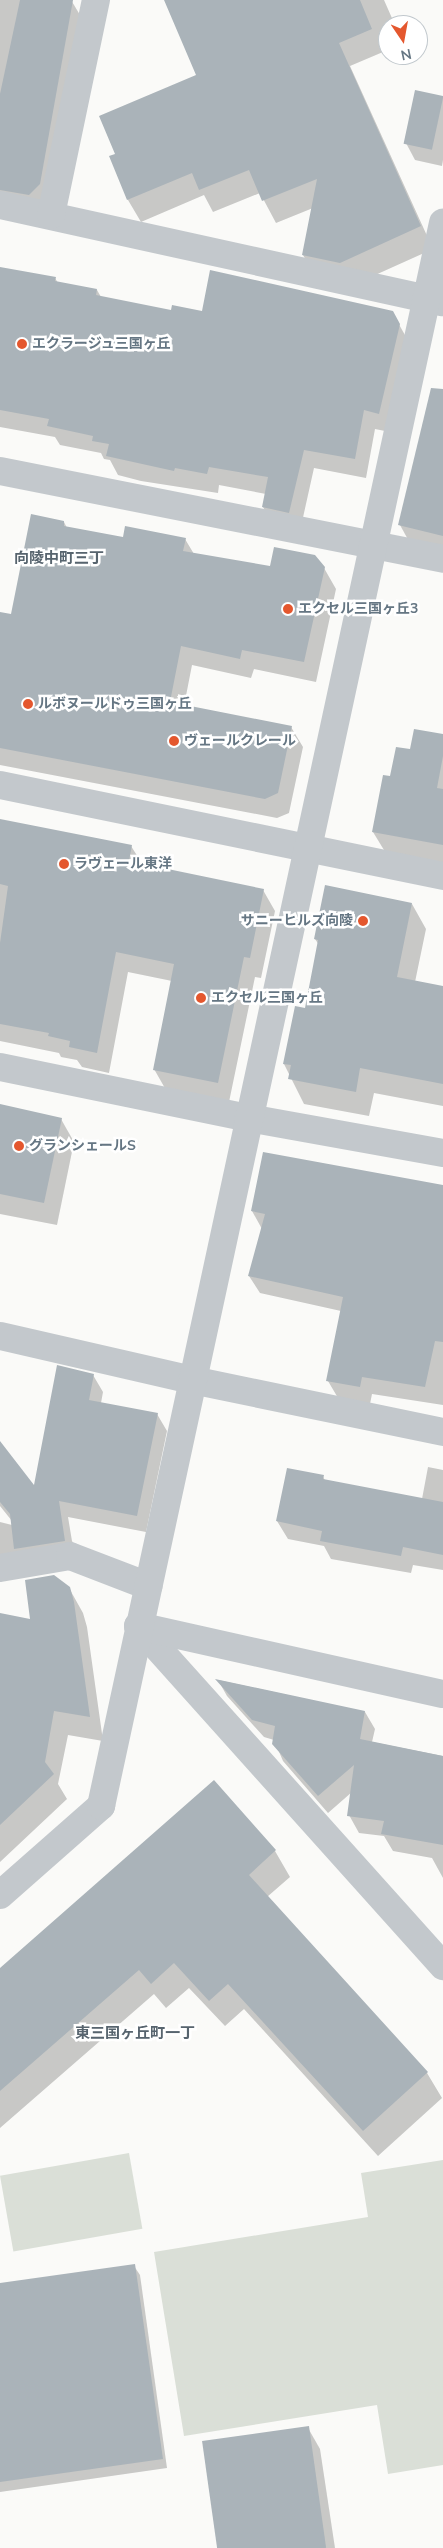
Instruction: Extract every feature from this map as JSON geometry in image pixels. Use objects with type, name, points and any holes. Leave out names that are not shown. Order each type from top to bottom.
[{"type":"street","points":[[51,215],[96,0]]},
{"type":"street","points":[[0,205],[434,301]]},
{"type":"street","points":[[0,1895],[101,1806],[138,1626],[373,545],[434,301],[443,223]]},
{"type":"street","points":[[0,471],[443,559]]},
{"type":"street","points":[[0,784],[443,876]]},
{"type":"street","points":[[0,1068],[248,1118],[443,1153]]},
{"type":"street","points":[[0,1336],[192,1380],[443,1432]]},
{"type":"street","points":[[0,1568],[70,1556],[148,1586]]},
{"type":"street","points":[[138,1626],[443,1694]]},
{"type":"street","points":[[138,1626],[443,1966]]},
{"type":"shaded area","points":[[129,2153],[142,2229],[13,2252],[0,2176]]},
{"type":"shaded area","points":[[443,2160],[443,2465],[388,2474],[377,2405],[184,2436],[154,2252],[368,2217],[361,2173]]},
{"type":"building","points":[[20,0],[73,0],[40,184],[29,195],[0,190],[0,94]]},
{"type":"building","points":[[164,0],[360,0],[372,29],[339,43],[421,226],[340,263],[302,255],[317,179],[262,201],[249,170],[199,190],[192,173],[127,200],[109,156],[115,154],[99,116],[196,75]]},
{"type":"building","points":[[415,90],[443,96],[432,150],[404,144]]},
{"type":"building","points":[[0,267],[56,277],[55,281],[97,289],[96,295],[171,310],[172,305],[202,311],[210,270],[393,311],[400,324],[379,414],[364,410],[355,459],[304,450],[289,513],[262,507],[268,477],[209,467],[207,474],[175,468],[174,471],[106,456],[109,444],[92,441],[93,436],[47,426],[49,419],[0,410]]},
{"type":"building","points":[[431,388],[443,389],[443,536],[398,525]]},
{"type":"building","points":[[31,514],[64,521],[64,526],[123,537],[125,526],[186,538],[183,551],[270,566],[274,547],[315,555],[325,567],[304,662],[242,650],[240,659],[181,646],[170,702],[292,726],[278,793],[265,799],[0,748],[0,612],[11,614]]},
{"type":"building","points":[[414,729],[443,734],[443,756],[437,788],[443,789],[443,845],[372,832],[383,775],[390,776],[396,747],[410,749]]},
{"type":"building","points":[[0,819],[132,845],[129,861],[264,889],[250,958],[244,957],[218,1083],[153,1070],[174,964],[116,952],[97,1053],[69,1047],[70,1041],[48,1036],[49,1033],[0,1024],[0,943],[8,886],[0,884]]},
{"type":"building","points":[[325,885],[412,903],[397,977],[443,986],[443,1084],[360,1068],[356,1092],[288,1079],[291,1065],[283,1064],[295,1006],[305,1008],[318,940],[314,939]]},
{"type":"building","name":"グランシェールS","points":[[0,1104],[62,1118],[44,1203],[0,1194]]},
{"type":"building","points":[[263,1152],[443,1185],[443,1342],[435,1341],[425,1387],[362,1377],[360,1387],[326,1381],[343,1297],[248,1276],[265,1214],[251,1211]]},
{"type":"building","points":[[57,1365],[94,1374],[89,1400],[158,1413],[137,1516],[59,1501],[65,1541],[14,1549],[10,1514],[0,1502],[0,1441],[34,1485]]},
{"type":"building","points":[[287,1468],[324,1475],[323,1479],[443,1502],[443,1555],[403,1547],[401,1556],[320,1541],[322,1531],[276,1521]]},
{"type":"building","points":[[54,1575],[70,1587],[74,1602],[90,1717],[54,1711],[45,1762],[54,1774],[0,1825],[0,1613],[30,1619],[25,1580]]},
{"type":"building","points":[[215,1679],[365,1711],[360,1739],[443,1756],[443,1845],[381,1834],[384,1821],[347,1816],[354,1765],[318,1796],[272,1744],[275,1726],[252,1720]]},
{"type":"building","points":[[214,1780],[276,1850],[249,1875],[428,2072],[363,2131],[228,1984],[209,2001],[174,1963],[151,1984],[139,1970],[0,2091],[0,1968]]},
{"type":"building","points":[[135,2264],[163,2459],[0,2482],[0,2283]]},
{"type":"building","points":[[309,2426],[326,2548],[217,2548],[202,2441]]},
{"type":"place","name":"エクラージュ三国ヶ丘","points":[[22,344]]},
{"type":"place","name":"エクセル三国ヶ丘3","points":[[288,609]]},
{"type":"place","name":"ルボヌールドゥ三国ヶ丘","points":[[28,704]]},
{"type":"place","name":"ヴェールクレール","points":[[174,741]]},
{"type":"place","name":"ラヴェール東洋","points":[[64,864]]},
{"type":"place","name":"サニーヒルズ向陵","points":[[363,921]]},
{"type":"place","name":"エクセル三国ヶ丘","points":[[201,998]]},
{"type":"place","name":"グランシェールS","points":[[19,1146]]},
{"type":"district","name":"向陵中町三丁","points":[[59,559]]},
{"type":"district","name":"東三国ヶ丘町一丁","points":[[135,2034]]}]
